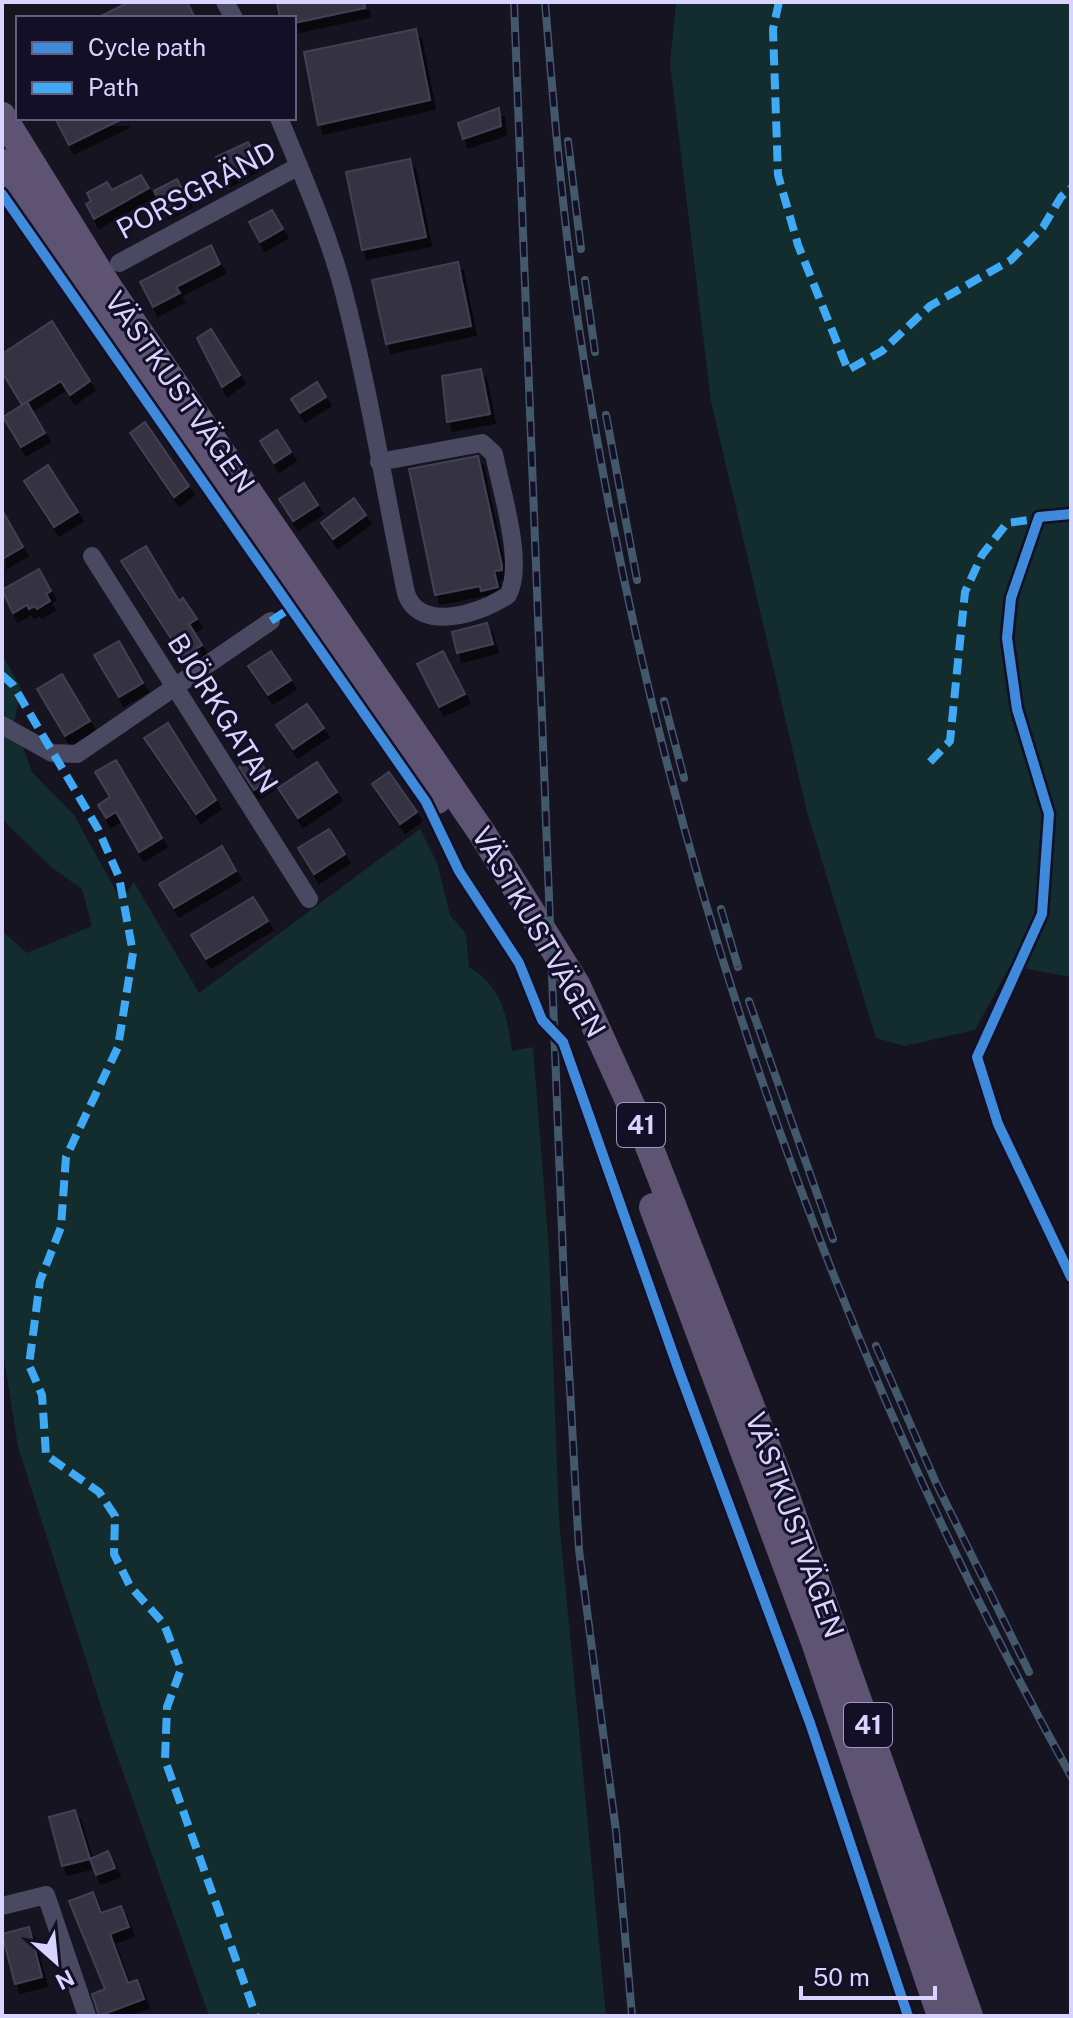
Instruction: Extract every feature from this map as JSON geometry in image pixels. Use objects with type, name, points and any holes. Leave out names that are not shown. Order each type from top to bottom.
[{"type":"main road","name":"VÄSTKUSTVÄGEN","points":[[2,116],[103,279],[474,821],[577,986],[645,1136],[785,1494],[969,2016]]},
{"type":"main road","name":"VÄSTKUSTVÄGEN","points":[[2,163],[284,583],[470,847],[552,977],[628,1143],[709,1354],[814,1639],[941,2016]]},
{"type":"street","points":[[280,120],[343,290],[406,593],[413,608],[437,617],[485,608],[508,595],[515,574],[513,555],[494,454],[489,447],[482,443],[379,462]]},
{"type":"street","name":"PORSGRÄND","points":[[119,263],[299,166]]},
{"type":"street","name":"BJÖRKGATAN","points":[[92,556],[309,899]]},
{"type":"street","points":[[2,725],[52,753],[77,754],[271,621]]},
{"type":"street","points":[[2,1906],[46,1895],[87,2016]]},
{"type":"green space","points":[[676,2],[1071,2],[1071,977],[1010,966],[975,1030],[904,1046],[876,1038],[807,812],[711,401],[670,64]]},
{"type":"green space","points":[[2,654],[21,688],[14,723],[32,772],[74,815],[121,900],[134,882],[199,993],[420,829],[437,863],[450,915],[466,934],[469,967],[489,983],[501,1003],[512,1051],[533,1047],[549,1250],[559,1519],[606,2016],[209,2016],[112,1741],[18,1447],[2,1346],[2,931],[27,953],[92,926],[82,889],[51,867],[2,819]]},
{"type":"building","points":[[129,2],[187,2],[194,16],[101,16]]},
{"type":"building","points":[[277,2],[364,2],[365,8],[296,23],[296,16],[280,16]]},
{"type":"building","points":[[416,29],[430,100],[318,125],[304,52]]},
{"type":"building","points":[[499,108],[501,126],[463,139],[458,123]]},
{"type":"building","points":[[56,120],[120,120],[69,145]]},
{"type":"building","points":[[248,142],[257,160],[226,177],[216,157]]},
{"type":"building","points":[[410,159],[426,237],[362,250],[346,172]]},
{"type":"building","points":[[141,175],[149,188],[94,219],[86,204],[91,201],[87,193],[107,182],[112,190]]},
{"type":"building","points":[[177,179],[187,198],[164,210],[154,191]]},
{"type":"building","points":[[272,210],[283,229],[260,242],[249,222]]},
{"type":"building","points":[[211,245],[220,264],[176,287],[180,293],[153,307],[140,282]]},
{"type":"building","points":[[458,262],[471,326],[386,344],[372,280]]},
{"type":"building","points":[[52,321],[90,381],[70,395],[61,381],[22,405],[2,372],[2,354]]},
{"type":"building","points":[[211,329],[240,375],[222,387],[197,338]]},
{"type":"building","points":[[481,369],[490,414],[447,422],[442,376]]},
{"type":"building","points":[[317,382],[326,397],[300,413],[291,399]]},
{"type":"building","points":[[27,402],[45,433],[21,447],[3,417]]},
{"type":"building","points":[[145,422],[189,486],[174,497],[130,433]]},
{"type":"building","points":[[277,430],[291,452],[274,463],[260,441]]},
{"type":"building","points":[[478,456],[502,566],[502,570],[494,571],[498,587],[481,591],[480,586],[435,595],[409,469]]},
{"type":"building","points":[[48,465],[78,512],[54,527],[24,481]]},
{"type":"building","points":[[304,483],[318,505],[293,521],[279,499]]},
{"type":"building","points":[[354,498],[366,515],[333,539],[321,523]]},
{"type":"building","points":[[2,510],[23,547],[2,559]]},
{"type":"building","points":[[146,546],[179,601],[183,598],[197,619],[189,624],[202,645],[183,657],[121,561]]},
{"type":"building","points":[[39,569],[51,591],[46,594],[50,601],[37,609],[35,606],[29,609],[27,605],[13,613],[2,590]]},
{"type":"building","points":[[487,623],[493,644],[457,653],[452,632]]},
{"type":"building","points":[[119,641],[143,683],[119,697],[94,655]]},
{"type":"building","points":[[271,651],[291,680],[268,695],[248,666]]},
{"type":"building","points":[[443,651],[465,694],[439,707],[417,664]]},
{"type":"building","points":[[62,674],[90,721],[65,736],[37,689]]},
{"type":"building","points":[[307,704],[324,728],[293,749],[276,725]]},
{"type":"building","points":[[168,723],[216,800],[196,814],[144,738]]},
{"type":"building","points":[[256,756],[272,779],[254,790],[239,767]]},
{"type":"building","points":[[116,760],[162,838],[139,852],[116,812],[106,818],[98,805],[110,797],[95,772]]},
{"type":"building","points":[[317,762],[337,792],[298,818],[278,788]]},
{"type":"building","points":[[389,772],[417,812],[400,824],[372,784]]},
{"type":"building","points":[[329,829],[345,854],[314,874],[298,848]]},
{"type":"building","points":[[222,846],[236,871],[174,908],[159,884]]},
{"type":"building","points":[[253,897],[268,921],[206,959],[191,935]]},
{"type":"building","points":[[75,1810],[90,1859],[62,1866],[49,1817]]},
{"type":"building","points":[[108,1851],[115,1868],[96,1875],[90,1859]]},
{"type":"building","points":[[93,1892],[101,1913],[121,1906],[129,1927],[110,1934],[128,1983],[137,1980],[144,1999],[99,2016],[92,1994],[105,1989],[69,1901]]},
{"type":"building","points":[[29,1927],[42,1977],[15,1984],[2,1934]]},
{"type":"railway","points":[[514,2],[564,1282],[579,1550],[616,1831],[632,2016]]},
{"type":"railway","points":[[545,2],[573,287],[611,517],[652,705],[702,891],[760,1074],[826,1255],[900,1432],[981,1606],[1071,1776]]},
{"type":"railway","points":[[568,141],[581,249]]},
{"type":"railway","points":[[585,280],[595,352]]},
{"type":"railway","points":[[606,415],[637,580]]},
{"type":"railway","points":[[664,701],[684,778]]},
{"type":"railway","points":[[721,909],[738,967]]},
{"type":"railway","points":[[749,1001],[833,1239]]},
{"type":"railway","points":[[876,1346],[937,1485],[1029,1672]]},
{"type":"marked path","points":[[779,2],[773,29],[778,175],[798,245],[848,370],[882,351],[930,306],[1011,260],[1043,227],[1061,197],[1071,188]]},
{"type":"marked path","points":[[930,762],[950,741],[965,592],[982,555],[1007,523],[1044,518]]},
{"type":"marked path","points":[[271,621],[292,607]]},
{"type":"marked path","points":[[2,675],[13,685],[98,829],[119,877],[133,953],[118,1047],[66,1157],[61,1227],[40,1281],[29,1365],[42,1395],[46,1455],[99,1492],[115,1516],[114,1554],[130,1586],[164,1624],[181,1669],[167,1707],[165,1760],[256,2016]]},
{"type":"cycle path","points":[[2,194],[426,802],[459,871],[519,963],[542,1020],[563,1042],[678,1368],[810,1723],[908,2016]]},
{"type":"cycle path","points":[[1071,514],[1039,517],[1011,598],[1007,638],[1017,709],[1049,814],[1042,914],[977,1057],[998,1124],[1071,1277]]}]
